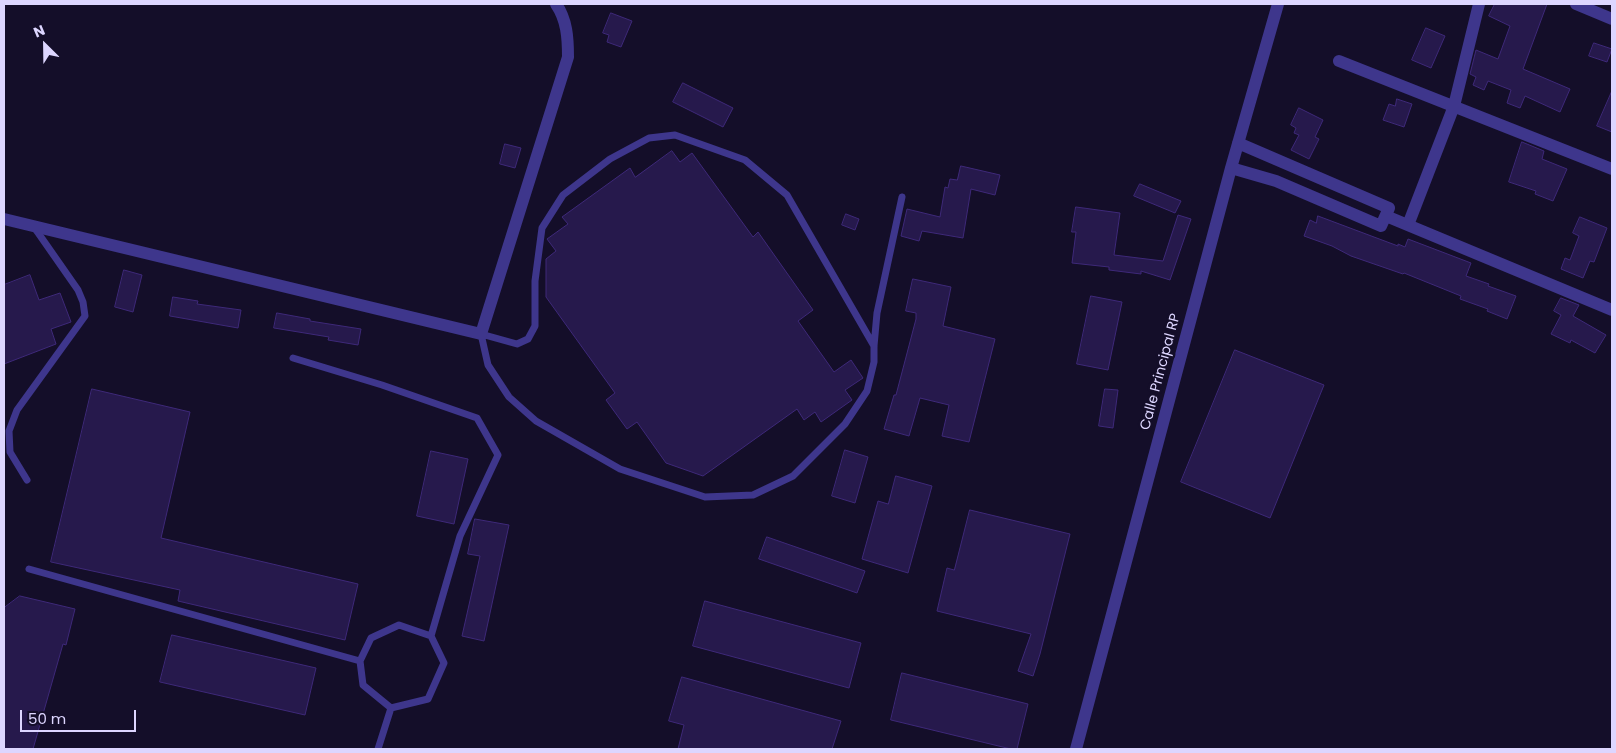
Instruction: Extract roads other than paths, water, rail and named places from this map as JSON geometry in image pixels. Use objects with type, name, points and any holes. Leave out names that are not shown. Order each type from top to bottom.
[{"type":"street","points":[[4,219],[481,334],[568,57],[568,34],[562,12],[556,4]]},
{"type":"street","name":"Calle Principal RP","points":[[1076,749],[1231,168],[1278,4]]},
{"type":"street","points":[[1408,225],[1454,106],[1479,4]]},
{"type":"street","points":[[1576,4],[1612,19]]},
{"type":"street","points":[[1338,61],[1612,169]]},
{"type":"street","points":[[1238,143],[1385,216]]},
{"type":"street","points":[[1231,168],[1385,216],[1612,310]]},
{"type":"lane","points":[[874,346],[787,195],[745,160],[675,136],[649,138],[610,159],[563,195],[542,228],[535,281],[535,326],[528,340],[517,344],[481,334],[488,365],[509,396],[536,421],[620,469],[705,497],[753,495],[793,476],[845,424],[867,391],[874,362],[877,313],[902,197]]},
{"type":"lane","points":[[27,480],[10,452],[9,431],[17,410],[85,316],[83,302],[78,290],[33,226]]},
{"type":"lane","points":[[293,358],[382,385],[477,418],[498,455],[460,536],[431,636],[444,663],[428,699],[391,708]]},
{"type":"lane","points":[[29,569],[360,661]]},
{"type":"lane","points":[[391,708],[364,685],[360,661],[372,638],[399,624],[431,636]]},
{"type":"lane","points":[[378,749],[391,708]]}]
